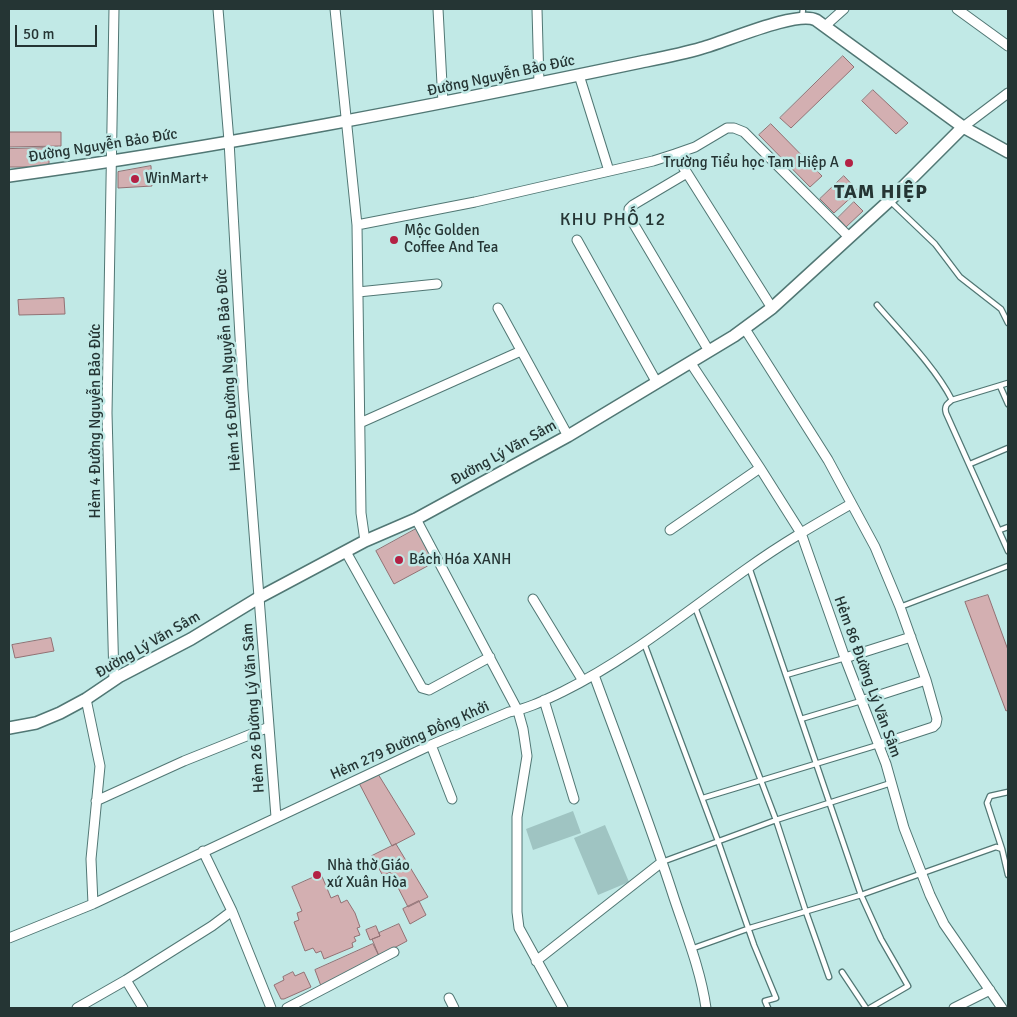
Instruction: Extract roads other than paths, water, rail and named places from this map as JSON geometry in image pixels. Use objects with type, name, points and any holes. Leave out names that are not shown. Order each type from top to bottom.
[{"type":"street","name":"Hẻm 4 Đường Nguyễn Bảo Đức","points":[[114,9],[107,413],[114,680]]},
{"type":"street","name":"Hẻm 16 Đường Nguyễn Bảo Đức","points":[[218,9],[243,390],[260,597]]},
{"type":"street","points":[[335,9],[357,225],[361,514],[365,541]]},
{"type":"street","points":[[438,9],[443,103]]},
{"type":"street","points":[[537,9],[539,84]]},
{"type":"street","points":[[825,26],[844,9]]},
{"type":"street","points":[[957,9],[1008,46]]},
{"type":"street","name":"Đường Nguyễn Bảo Đức","points":[[9,176],[111,162],[539,84],[703,48],[802,13],[825,26],[963,127],[1008,152]]},
{"type":"street","points":[[579,75],[609,171]]},
{"type":"street","points":[[963,127],[1008,93]]},
{"type":"street","name":"Đường Lý Văn Sâm","points":[[9,728],[27,726],[47,719],[86,699],[114,680],[191,639],[260,597],[365,541],[416,518],[568,436],[745,329],[772,308],[889,200],[963,127]]},
{"type":"street","points":[[357,225],[475,202],[654,161],[695,147],[727,128],[734,128],[744,132],[849,237]]},
{"type":"street","points":[[675,154],[772,308]]},
{"type":"street","points":[[687,173],[633,205],[630,209],[630,216],[709,351]]},
{"type":"street","points":[[577,240],[657,382]]},
{"type":"street","points":[[358,292],[437,284]]},
{"type":"street","points":[[498,308],[568,436]]},
{"type":"street","points":[[745,329],[828,460],[875,547],[900,607],[926,680],[937,719],[936,724],[933,727],[878,745]]},
{"type":"street","points":[[360,424],[521,351]]},
{"type":"street","name":"Hẻm 86 Đường Lý Văn Sâm","points":[[690,362],[801,533],[878,745],[904,828],[922,874],[944,924],[1002,1008]]},
{"type":"street","points":[[670,530],[760,468]]},
{"type":"street","name":"Hẻm 279 Đường Đồng Khởi","points":[[9,938],[94,904],[430,745],[509,712],[518,711],[583,681],[644,642],[801,533],[851,504]]},
{"type":"street","points":[[416,518],[518,711],[523,728],[527,756],[517,817],[517,912],[519,928],[563,1008]]},
{"type":"street","points":[[346,552],[422,688],[430,690],[490,657]]},
{"type":"street","name":"Hẻm 26 Đường Lý Văn Sâm","points":[[260,597],[276,817]]},
{"type":"street","points":[[533,599],[583,681]]},
{"type":"street","points":[[845,658],[911,637]]},
{"type":"street","points":[[594,675],[691,948],[704,992],[706,1008]]},
{"type":"street","points":[[861,701],[926,680]]},
{"type":"street","points":[[86,699],[100,766],[91,858],[94,904]]},
{"type":"street","points":[[544,700],[574,799]]},
{"type":"street","points":[[96,801],[269,727]]},
{"type":"street","points":[[430,745],[452,799]]},
{"type":"street","points":[[203,851],[232,911],[271,1008]]},
{"type":"street","points":[[536,961],[662,862]]},
{"type":"street","points":[[77,1008],[126,980],[212,926],[232,911]]},
{"type":"street","points":[[287,1008],[394,952]]},
{"type":"street","points":[[126,980],[143,1008]]},
{"type":"street","points":[[954,1008],[990,990]]},
{"type":"street","points":[[449,998],[454,1008]]},
{"type":"lane","points":[[889,200],[935,244],[960,276],[1000,309],[1008,323]]},
{"type":"lane","points":[[877,305],[921,357],[952,400]]},
{"type":"lane","points":[[1008,382],[952,400],[946,404],[945,408],[1008,551]]},
{"type":"lane","points":[[1000,386],[1008,404]]},
{"type":"lane","points":[[970,464],[1008,448]]},
{"type":"lane","points":[[1000,530],[1008,527]]},
{"type":"lane","points":[[900,607],[1008,566]]},
{"type":"lane","points":[[749,568],[862,895],[881,939],[908,986],[870,1008]]},
{"type":"lane","points":[[695,607],[776,820],[829,977]]},
{"type":"lane","points":[[644,642],[703,798],[750,928],[754,946],[776,998],[765,1001],[768,1008]]},
{"type":"lane","points":[[786,675],[845,658]]},
{"type":"lane","points":[[801,719],[861,701]]},
{"type":"lane","points":[[703,798],[878,745]]},
{"type":"lane","points":[[662,862],[776,820],[891,782]]},
{"type":"lane","points":[[1008,792],[990,796],[987,803],[1002,849],[1008,875]]},
{"type":"lane","points":[[691,948],[750,928],[862,895],[996,847],[1002,849]]},
{"type":"lane","points":[[842,972],[866,1008]]},
{"type":"place","name":"Trường Tiểu học Tam Hiệp A","points":[[849,163]]},
{"type":"place","name":"WinMart+","points":[[135,179]]},
{"type":"place","name":"Mộc Golden Coffee And Tea","points":[[394,240]]},
{"type":"place","name":"Bách Hóa XANH","points":[[399,560]]},
{"type":"place","name":"Nhà thờ Giáo xứ Xuân Hòa","points":[[317,875]]},
{"type":"district","name":"TAM HIỆP","points":[[881,193]]},
{"type":"district","name":"KHU PHỐ 12","points":[[613,220]]}]
